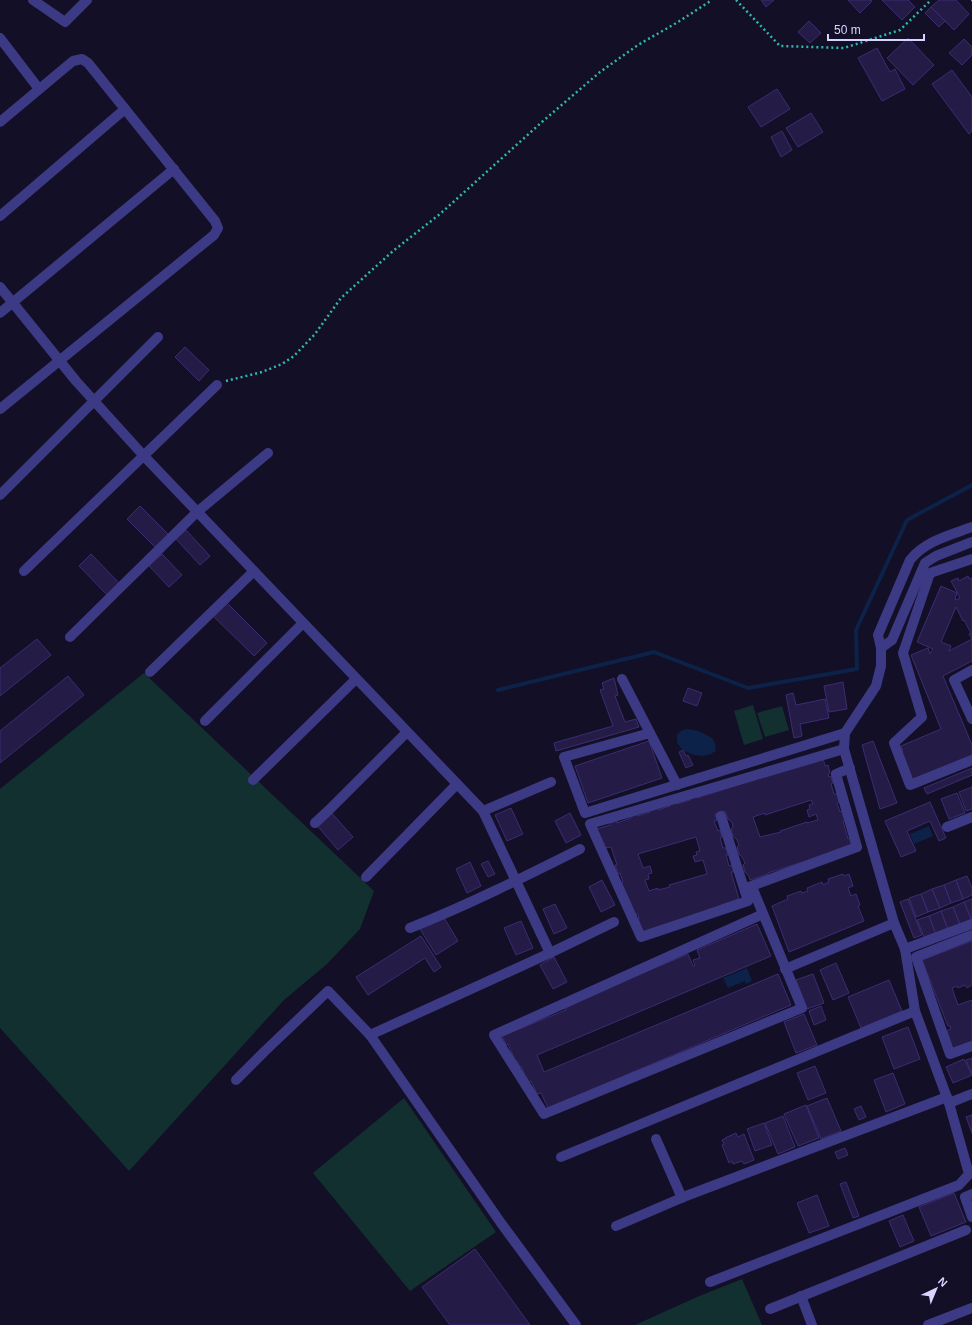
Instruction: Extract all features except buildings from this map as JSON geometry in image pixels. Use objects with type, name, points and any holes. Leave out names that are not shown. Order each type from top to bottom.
[{"type":"street","points":[[33,0],[65,22],[87,0]]},
{"type":"street","points":[[0,38],[39,89]]},
{"type":"street","points":[[0,122],[73,60],[82,59],[88,63],[174,169],[215,220],[218,228],[214,235],[0,409]]},
{"type":"street","points":[[0,216],[125,109]]},
{"type":"street","points":[[0,313],[174,169]]},
{"type":"street","points":[[0,288],[59,361],[143,455],[483,811],[550,953]]},
{"type":"street","points":[[0,495],[158,337]]},
{"type":"street","points":[[24,571],[217,385]]},
{"type":"street","points":[[70,637],[196,512],[268,453]]},
{"type":"street","points":[[710,1282],[959,1184],[969,1174],[948,1100],[915,1011],[905,949],[894,923],[844,748],[844,733],[876,686],[881,666],[881,648],[878,635],[910,560],[917,551],[928,544],[972,527]]},
{"type":"street","points":[[881,648],[892,640],[925,563],[936,556],[972,542]]},
{"type":"street","points":[[972,559],[930,573],[903,653],[922,716],[894,743],[910,785],[972,760]]},
{"type":"street","points":[[150,672],[254,571]]},
{"type":"street","points":[[205,721],[303,623]]},
{"type":"street","points":[[972,670],[954,680],[972,719]]},
{"type":"street","points":[[253,780],[356,679]]},
{"type":"street","points":[[622,679],[677,785]]},
{"type":"street","points":[[315,823],[407,732]]},
{"type":"street","points":[[650,733],[564,757],[585,813],[844,733]]},
{"type":"street","points":[[748,888],[748,901],[641,937],[590,824],[844,748]]},
{"type":"street","points":[[748,888],[857,848],[836,774],[850,768]]},
{"type":"street","points":[[483,811],[551,782]]},
{"type":"street","points":[[366,877],[457,784]]},
{"type":"street","points":[[721,816],[748,888],[763,914],[802,1008],[544,1114],[494,1035],[763,914]]},
{"type":"street","points":[[947,827],[972,817]]},
{"type":"street","points":[[410,928],[443,916],[580,848]]},
{"type":"street","points":[[370,1035],[550,953],[614,922]]},
{"type":"street","points":[[785,969],[894,923]]},
{"type":"street","points":[[905,949],[972,924]]},
{"type":"street","points":[[972,935],[916,957],[950,1054],[972,1046]]},
{"type":"street","points":[[236,1080],[265,1050],[328,992],[370,1035],[501,1223],[576,1325]]},
{"type":"street","points":[[561,1157],[915,1011]]},
{"type":"street","points":[[616,1226],[682,1198],[948,1100],[972,1094]]},
{"type":"street","points":[[656,1139],[682,1198]]},
{"type":"street","points":[[972,1194],[965,1196],[972,1217]]},
{"type":"street","points":[[770,1309],[966,1230]]},
{"type":"street","points":[[802,1296],[812,1325]]},
{"type":"street","points":[[928,1325],[972,1308]]},
{"type":"path","points":[[217,385],[233,378],[262,372],[282,364],[294,356],[315,334],[341,298],[393,251],[440,214],[600,72],[638,45],[712,0]]},
{"type":"path","points":[[736,0],[780,46],[844,48],[900,30],[931,0]]},
{"type":"green space","points":[[144,673],[374,891],[360,929],[327,964],[284,1000],[129,1171],[0,1028],[0,789]]},
{"type":"green space","points":[[753,705],[763,739],[744,745],[734,711]]},
{"type":"green space","points":[[782,706],[789,730],[765,737],[757,713]]},
{"type":"green space","points":[[404,1098],[496,1232],[410,1291],[313,1173]]},
{"type":"green space","points":[[742,1279],[762,1325],[635,1325],[697,1297]]},
{"type":"water","points":[[686,729],[699,731],[710,737],[715,743],[716,750],[707,755],[701,756],[684,750],[677,742],[677,735]]},
{"type":"water","points":[[929,826],[933,836],[914,844],[910,834]]},
{"type":"water","points":[[747,968],[752,981],[746,984],[745,981],[728,988],[723,978]]},
{"type":"waterway","points":[[498,690],[654,652],[748,688],[857,669],[856,630],[907,520],[972,485]]}]
